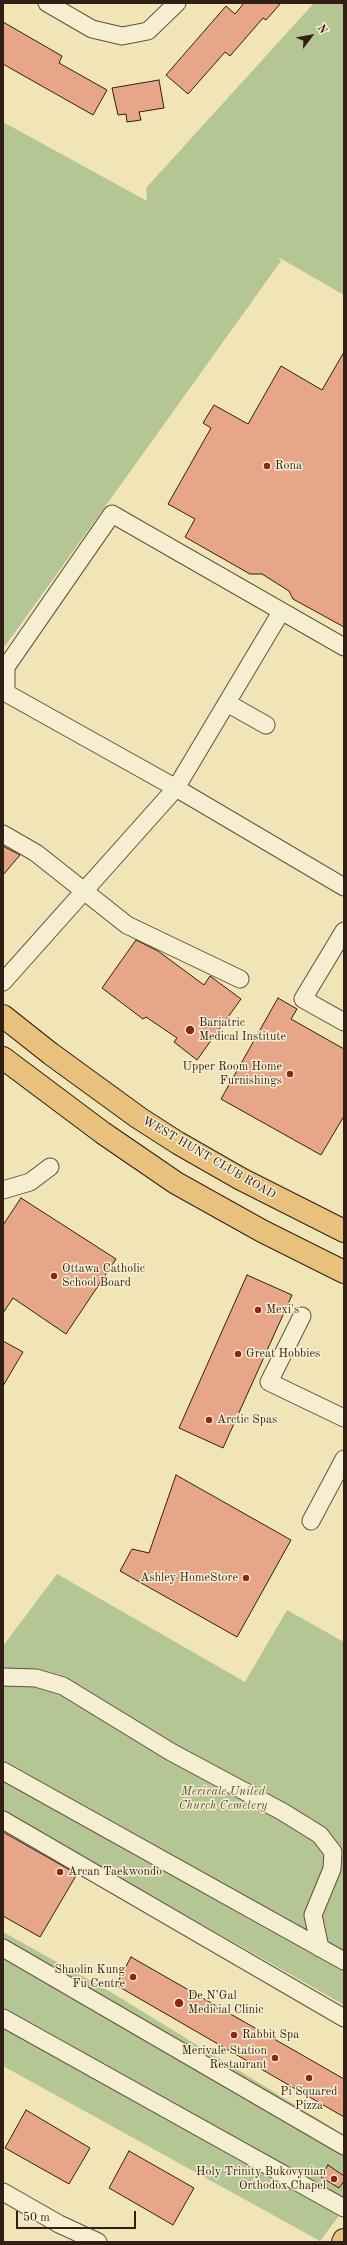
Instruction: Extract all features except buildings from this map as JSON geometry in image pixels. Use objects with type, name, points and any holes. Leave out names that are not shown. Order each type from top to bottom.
[{"type":"main road","name":"WEST HUNT CLUB ROAD","points":[[3,1016],[63,1063],[139,1118],[178,1143],[241,1179],[344,1231]]},
{"type":"main road","points":[[3,1058],[103,1133],[176,1183],[262,1231],[344,1272]]},
{"type":"street","points":[[47,3],[92,29],[122,36],[148,31],[177,3]]},
{"type":"street","points":[[344,647],[112,514],[6,667],[6,693],[176,788],[344,887]]},
{"type":"street","points":[[3,982],[176,788],[281,612]]},
{"type":"street","points":[[227,703],[266,725]]},
{"type":"street","points":[[3,834],[36,853],[127,925],[240,979]]},
{"type":"street","points":[[344,931],[303,999],[344,1022]]},
{"type":"street","points":[[3,1190],[30,1182],[50,1167]]},
{"type":"street","points":[[302,1316],[269,1382],[344,1418]]},
{"type":"street","points":[[311,1521],[344,1458]]},
{"type":"street","points":[[3,1678],[7,1676],[36,1678],[63,1686],[171,1752],[283,1812],[320,1835],[333,1852],[332,1869],[312,1915],[320,1948]]},
{"type":"street","points":[[3,1771],[344,1961]]},
{"type":"street","points":[[3,1820],[344,2018]]},
{"type":"street","points":[[3,1948],[344,2146]]},
{"type":"street","points":[[3,2018],[344,2208]]},
{"type":"street","points":[[3,2192],[59,2224],[98,2242]]},
{"type":"green space","points":[[314,3],[344,3],[344,295],[278,257],[281,261],[3,649],[3,122],[147,201],[146,188]]},
{"type":"green space","name":"Merivale United Church Cemetery","points":[[57,1574],[245,1682],[287,1610],[344,1642],[344,2005],[3,1811],[3,1646]]},
{"type":"green space","points":[[3,1932],[109,1991],[344,2135],[344,2209],[320,2241],[3,2066]]},
{"type":"place","name":"Rona","points":[[267,466]]},
{"type":"place","name":"Bariatric Medical Institute","points":[[190,1030]]},
{"type":"place","name":"Upper Room Home Furnishings","points":[[290,1074]]},
{"type":"place","name":"Ottawa Catholic School Board","points":[[54,1276]]},
{"type":"place","name":"Mexi's","points":[[258,1310]]},
{"type":"place","name":"Great Hobbies","points":[[238,1354]]},
{"type":"place","name":"Arctic Spas","points":[[209,1420]]},
{"type":"place","name":"Ashley HomeStore","points":[[246,1578]]},
{"type":"place","name":"Arcan Taekwondo","points":[[60,1872]]},
{"type":"place","name":"Shaolin Kung Fu Centre","points":[[133,1977]]},
{"type":"place","name":"De N’Gal Medicial Clinic","points":[[179,2003]]},
{"type":"place","name":"Rabbit Spa","points":[[234,2035]]},
{"type":"place","name":"Merivale Station Restaurant","points":[[275,2058]]},
{"type":"place","name":"Pi Squared Pizza","points":[[309,2078]]},
{"type":"place","name":"Holy Trinity Bukovynian Orthodox Chapel","points":[[334,2179]]}]
